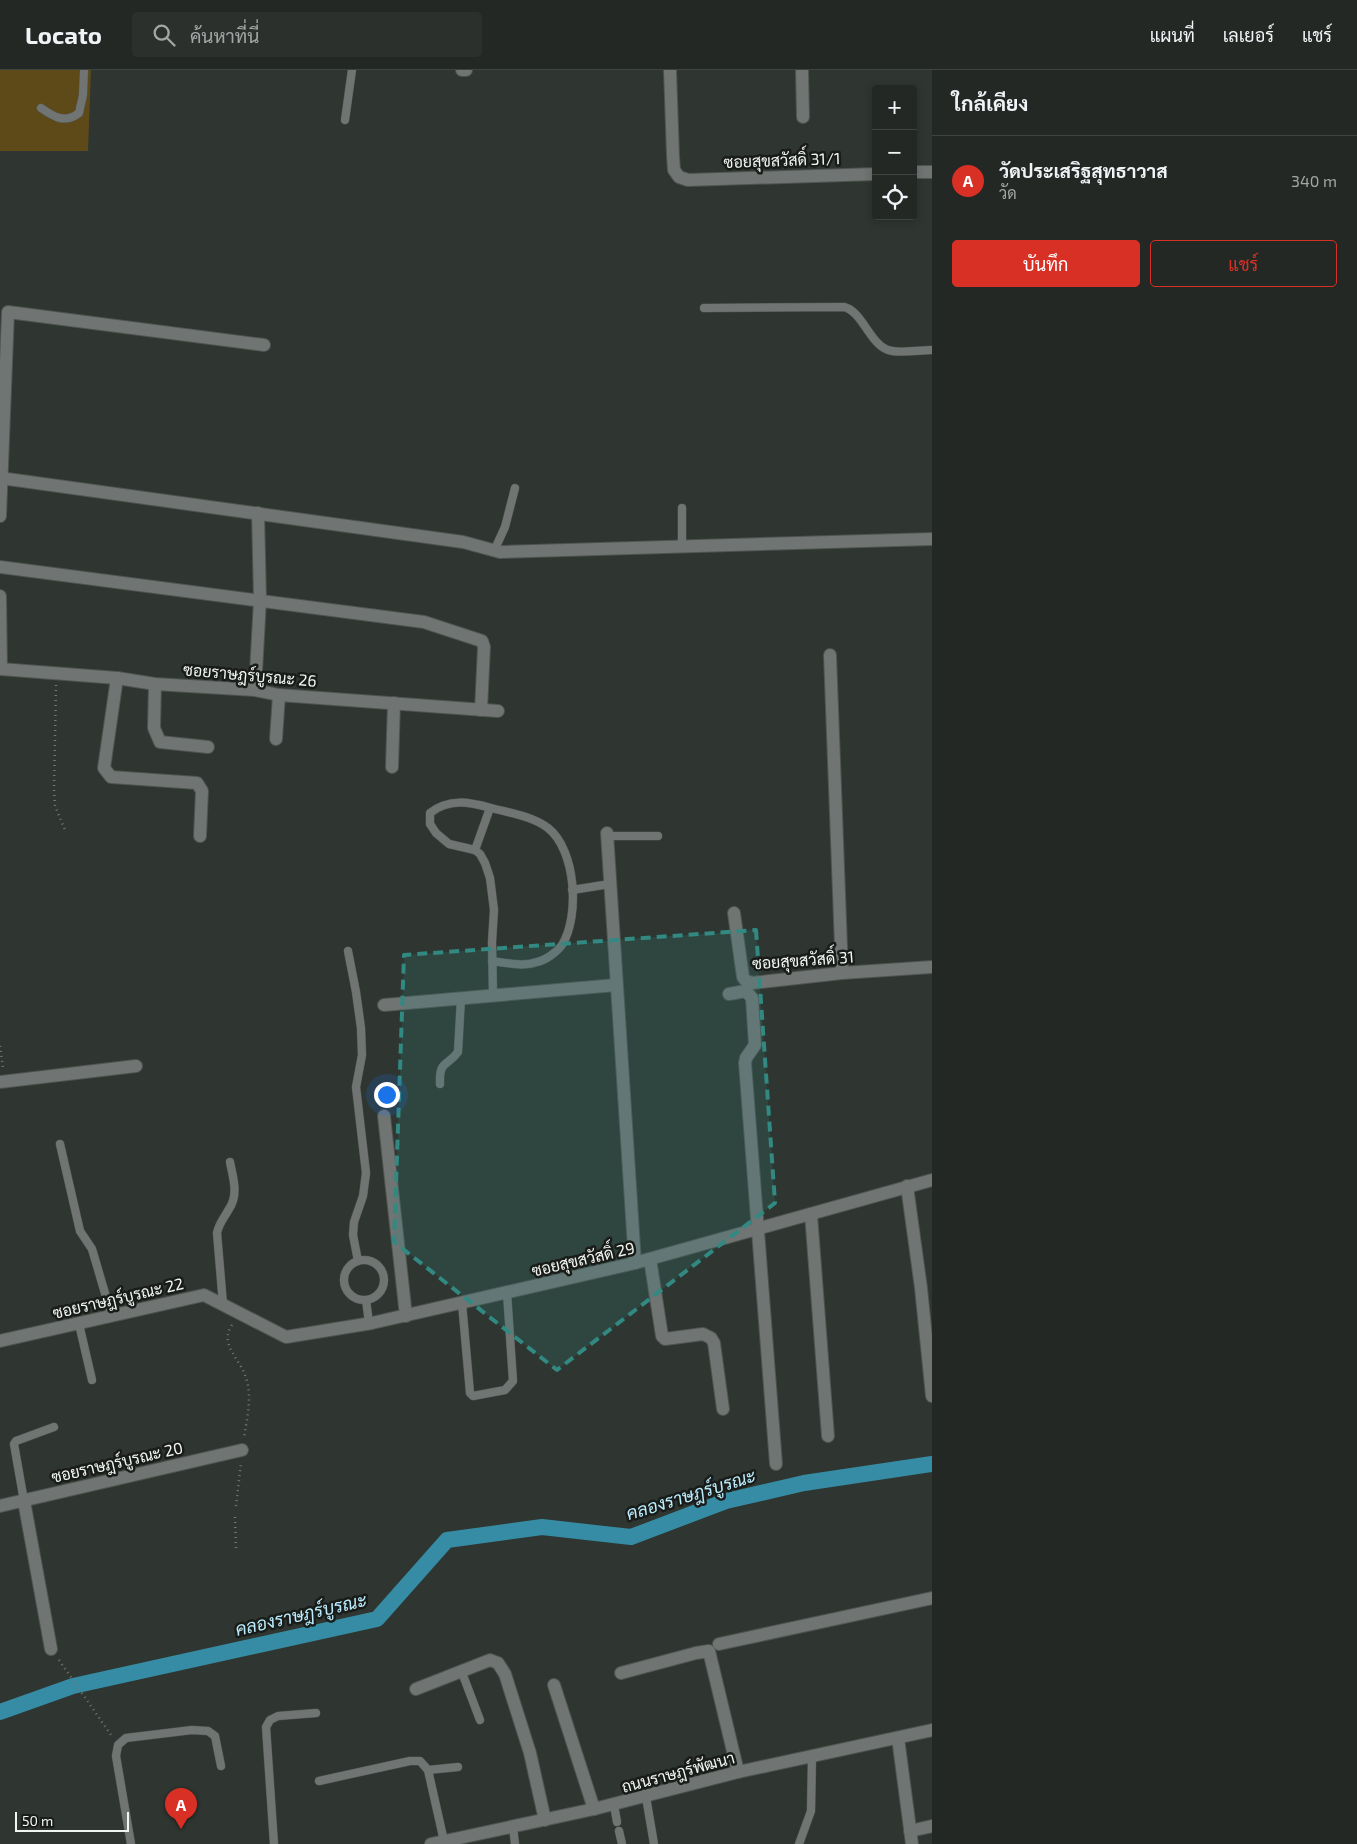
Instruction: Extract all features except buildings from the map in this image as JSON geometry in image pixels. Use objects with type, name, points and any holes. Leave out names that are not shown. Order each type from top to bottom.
[{"type":"street","name":"ซอยสุขสวัสดิ์ 31/1","points":[[670,70],[672,156],[674,170],[679,177],[688,180],[872,174]]},
{"type":"street","points":[[802,70],[803,117]]},
{"type":"street","points":[[917,172],[932,172]]},
{"type":"street","points":[[0,516],[8,312],[264,345]]},
{"type":"street","points":[[0,478],[463,542],[494,551],[932,539]]},
{"type":"street","points":[[256,690],[260,600],[258,513]]},
{"type":"street","points":[[0,567],[424,622],[482,641],[484,647],[481,710]]},
{"type":"street","points":[[0,596],[1,669]]},
{"type":"street","points":[[830,656],[842,973]]},
{"type":"street","name":"ซอยราษฎร์บูรณะ 26","points":[[1,669],[117,678],[155,684],[256,690],[279,695],[498,711]]},
{"type":"street","points":[[117,678],[104,768],[111,777],[197,783],[202,791],[200,836]]},
{"type":"street","points":[[155,684],[154,728],[160,742],[208,747]]},
{"type":"street","points":[[276,738],[279,695]]},
{"type":"street","points":[[392,767],[394,703]]},
{"type":"street","points":[[607,834],[635,1263]]},
{"type":"street","name":"ซอยสุขสวัสดิ์ 31","points":[[734,912],[743,977],[746,981],[752,983],[842,973],[932,967]]},
{"type":"street","points":[[384,1005],[616,985]]},
{"type":"street","points":[[729,994],[746,991],[752,998],[755,1045],[746,1058],[745,1063],[776,1464]]},
{"type":"street","points":[[2,1082],[136,1066]]},
{"type":"street","points":[[384,1116],[406,1316]]},
{"type":"street","name":"ซอยสุขสวัสดิ์ 29","points":[[240,1314],[286,1337],[406,1316],[635,1263],[758,1227],[932,1180]]},
{"type":"street","points":[[907,1186],[927,1287],[932,1396]]},
{"type":"street","points":[[811,1214],[828,1436]]},
{"type":"street","points":[[650,1259],[662,1336],[665,1339],[703,1334],[711,1338],[714,1343],[723,1409]]},
{"type":"street","name":"ซอยราษฎร์บูรณะ 22","points":[[0,1341],[204,1295],[240,1314]]},
{"type":"street","name":"ซอยราษฎร์บูรณะ 20","points":[[0,1506],[242,1450]]},
{"type":"street","points":[[24,1501],[53,1653]]},
{"type":"street","points":[[719,1644],[932,1598]]},
{"type":"street","points":[[621,1674],[709,1651],[738,1772]]},
{"type":"street","points":[[416,1689],[460,1670],[490,1660],[498,1663],[505,1674],[530,1753],[545,1820]]},
{"type":"street","points":[[554,1685],[594,1809]]},
{"type":"street","name":"ถนนราษฎร์พัฒนา","points":[[437,1842],[614,1805],[738,1772],[932,1730]]},
{"type":"street","points":[[898,1738],[912,1844]]},
{"type":"street","points":[[910,1831],[932,1826]]},
{"type":"lane","points":[[41,108],[52,116],[62,119],[72,119],[79,113],[83,95],[84,70]]},
{"type":"lane","points":[[345,120],[352,70]]},
{"type":"lane","points":[[704,308],[844,307],[852,310],[882,346],[889,351],[932,350]]},
{"type":"lane","points":[[494,551],[505,527],[516,488]]},
{"type":"lane","points":[[682,508],[682,547]]},
{"type":"lane","points":[[492,961],[518,965],[537,962],[551,955],[561,946],[569,929],[573,900],[566,851],[550,830],[536,821],[476,803],[455,802],[437,807],[430,813],[430,824],[436,833],[449,844],[475,850],[483,859],[490,878],[494,910],[492,942],[492,961],[493,995]]},
{"type":"lane","points":[[475,850],[490,808]]},
{"type":"lane","points":[[607,834],[658,836]]},
{"type":"lane","points":[[572,890],[610,884]]},
{"type":"lane","points":[[348,951],[361,1028],[362,1055],[356,1087],[366,1173],[363,1196],[354,1222],[353,1235],[358,1261]]},
{"type":"lane","points":[[440,1084],[439,1073],[443,1064],[458,1052],[461,998]]},
{"type":"lane","points":[[60,1144],[80,1231],[92,1249],[112,1317]]},
{"type":"lane","points":[[223,1304],[217,1233],[218,1225],[234,1199],[235,1187],[230,1162]]},
{"type":"lane","points":[[370,1260],[377,1264],[382,1271],[384,1279],[378,1294],[366,1300],[354,1297],[348,1292],[344,1284],[344,1276],[353,1262],[370,1260]]},
{"type":"lane","points":[[462,1303],[470,1393],[473,1396],[505,1390],[513,1382],[507,1293]]},
{"type":"lane","points":[[366,1300],[369,1323]]},
{"type":"lane","points":[[79,1324],[92,1380]]},
{"type":"lane","points":[[24,1501],[14,1444],[16,1441],[54,1427]]},
{"type":"lane","points":[[460,1670],[480,1720]]},
{"type":"lane","points":[[274,1844],[266,1728],[270,1720],[278,1716],[316,1713]]},
{"type":"lane","points":[[131,1844],[116,1756],[118,1745],[126,1738],[192,1730],[208,1730],[215,1736],[220,1766]]},
{"type":"lane","points":[[799,1844],[811,1810],[812,1756]]},
{"type":"lane","points":[[319,1781],[410,1761],[420,1761],[428,1770],[437,1842]]},
{"type":"lane","points":[[428,1770],[458,1767]]},
{"type":"lane","points":[[646,1797],[654,1844]]},
{"type":"lane","points":[[614,1805],[617,1822]]},
{"type":"lane","points":[[513,1827],[515,1844]]},
{"type":"lane","points":[[619,1831],[622,1844]]},
{"type":"path","points":[[56,674],[54,791],[55,806],[65,830]]},
{"type":"path","points":[[0,1046],[2,1082]]},
{"type":"path","points":[[236,1506],[249,1402],[246,1375],[227,1339],[228,1332],[240,1314]]},
{"type":"path","points":[[236,1518],[236,1548]]},
{"type":"path","points":[[53,1653],[118,1745]]},
{"type":"highlighted area","points":[[756,930],[775,1203],[557,1370],[394,1242],[404,955]]},
{"type":"shaded area","points":[[0,70],[91,70],[88,151],[0,151]]},
{"type":"waterway","name":"คลองราษฎร์บูรณะ","points":[[0,1712],[73,1686],[377,1619],[447,1540],[542,1527],[631,1537],[726,1501],[804,1483],[932,1464]]},
{"type":"place","name":"วัดประเสริฐสุทธาวาส","points":[[181,1829]]}]
